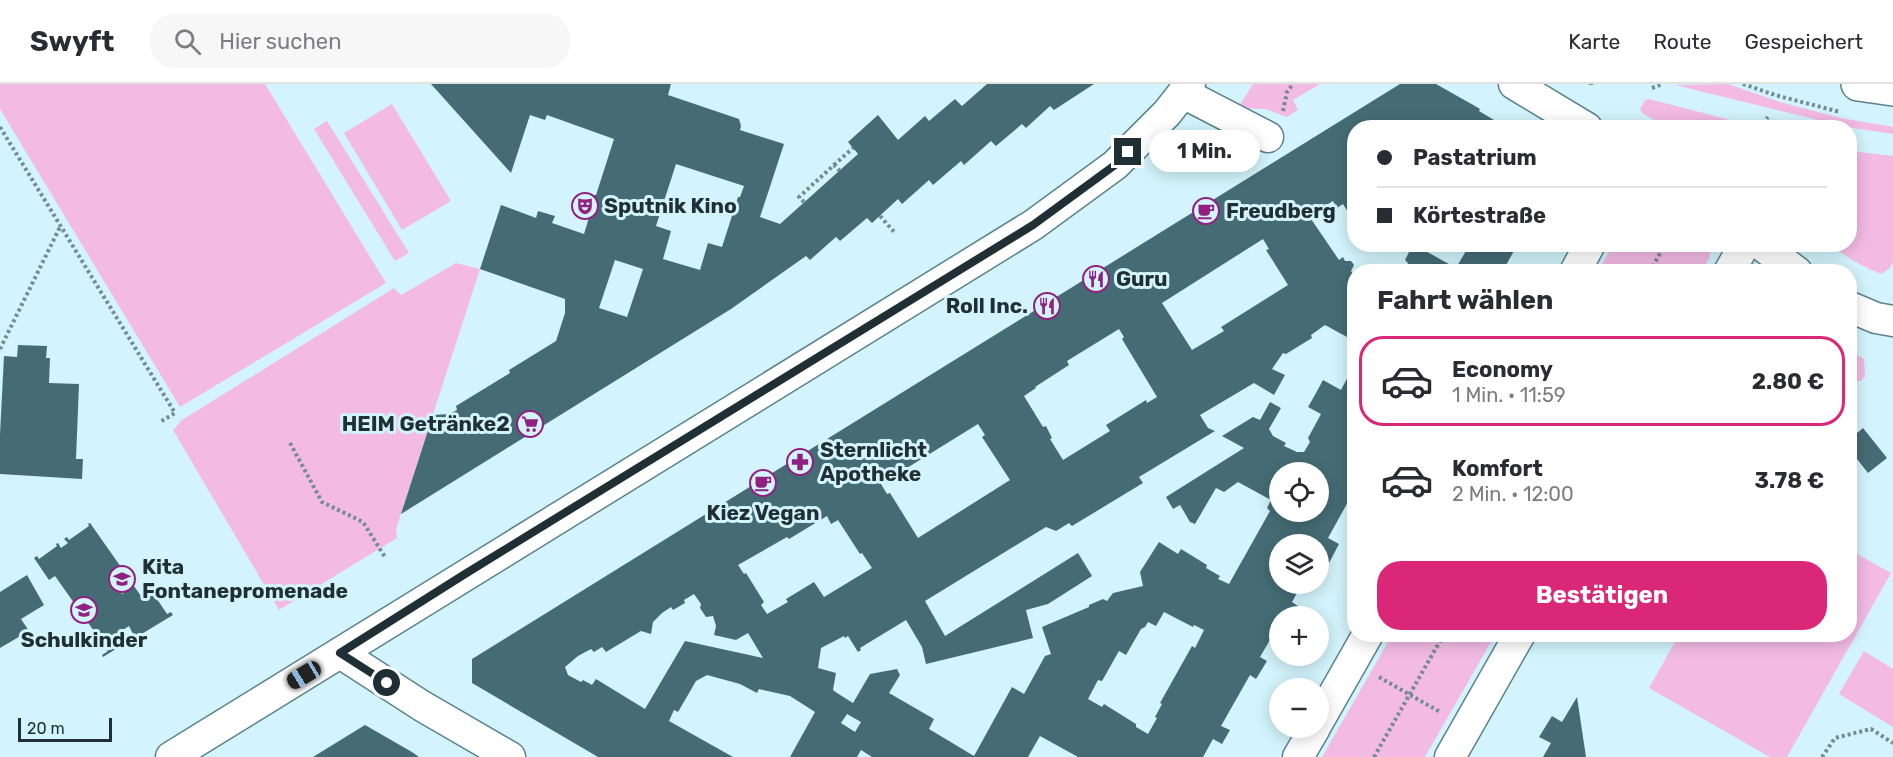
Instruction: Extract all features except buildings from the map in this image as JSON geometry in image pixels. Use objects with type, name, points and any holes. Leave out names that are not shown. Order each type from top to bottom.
[{"type":"main road","points":[[1858,84],[1893,89]]},
{"type":"street","points":[[1514,84],[1574,120]]},
{"type":"street","points":[[171,757],[1033,225],[1115,165],[1167,113],[1187,88],[1275,128]]},
{"type":"street","points":[[1771,252],[1787,264]]},
{"type":"street","points":[[1857,310],[1876,318],[1893,321]]},
{"type":"street","points":[[1329,703],[1363,642]]},
{"type":"street","points":[[1450,757],[1515,642]]},
{"type":"street","points":[[340,653],[422,706],[510,757]]},
{"type":"street","points":[[1299,757],[1309,738]]},
{"type":"path","points":[[1275,128],[1287,92],[1293,84]]},
{"type":"path","points":[[1652,87],[1662,84]]},
{"type":"path","points":[[1743,84],[1775,95],[1844,112]]},
{"type":"path","points":[[0,127],[175,413],[160,422]]},
{"type":"path","points":[[804,202],[799,196],[853,148]]},
{"type":"path","points":[[834,165],[840,171]]},
{"type":"path","points":[[880,216],[896,234]]},
{"type":"path","points":[[0,349],[61,226]]},
{"type":"path","points":[[290,443],[322,502],[363,522],[385,557]]},
{"type":"path","points":[[1374,757],[1439,642]]},
{"type":"path","points":[[1371,672],[1448,716]]},
{"type":"path","points":[[1822,757],[1835,738],[1871,729],[1893,743]]},
{"type":"shaded area","points":[[0,84],[265,84],[386,283],[180,407],[0,109]]},
{"type":"shaded area","points":[[1253,84],[1320,84],[1293,100],[1298,110],[1287,117],[1265,109],[1238,108]]},
{"type":"shaded area","points":[[1728,84],[1780,102],[1853,120],[1818,120],[1675,85]]},
{"type":"shaded area","points":[[1649,99],[1730,120],[1654,120],[1642,113],[1640,109],[1645,100]]},
{"type":"shaded area","points":[[392,104],[451,201],[402,230],[344,133]]},
{"type":"shaded area","points":[[327,121],[409,253],[395,261],[314,129]]},
{"type":"shaded area","points":[[1857,121],[1893,127],[1893,134],[1857,129]]},
{"type":"shaded area","points":[[1225,128],[1245,141],[1213,160],[1207,161],[1206,158]]},
{"type":"shaded area","points":[[1857,152],[1893,156],[1893,262],[1889,269],[1881,274],[1840,252],[1857,252]]},
{"type":"shaded area","points":[[1609,252],[1710,252],[1706,264],[1602,264]]},
{"type":"shaded area","points":[[456,263],[480,269],[396,529],[397,538],[279,610],[173,430],[182,420],[394,288],[401,295]]},
{"type":"shaded area","points":[[1857,355],[1864,359],[1865,376],[1861,381],[1857,381]]},
{"type":"shaded area","points":[[1857,554],[1891,573],[1857,633]]},
{"type":"shaded area","points":[[1388,642],[1491,642],[1425,757],[1322,757]]},
{"type":"shaded area","points":[[1675,642],[1852,642],[1787,757],[1770,757],[1649,688]]},
{"type":"shaded area","points":[[1864,651],[1893,669],[1893,727],[1839,694]]},
{"type":"place","name":"Sputnik Kino","points":[[585,206]]},
{"type":"place","name":"Freudberg","points":[[1206,211]]},
{"type":"place","name":"Guru","points":[[1096,279]]},
{"type":"place","name":"Roll Inc.","points":[[1047,306]]},
{"type":"place","name":"HEIM Getränke2","points":[[530,424]]},
{"type":"place","name":"Sternlicht Apotheke","points":[[800,462]]},
{"type":"place","name":"Kiez Vegan","points":[[763,483]]},
{"type":"place","name":"Kita Fontanepromenade","points":[[122,579]]},
{"type":"place","name":"Schulkinder","points":[[84,610]]},
{"type":"route","points":[[387,683],[340,653],[1033,225],[1115,165],[1128,152]]}]
